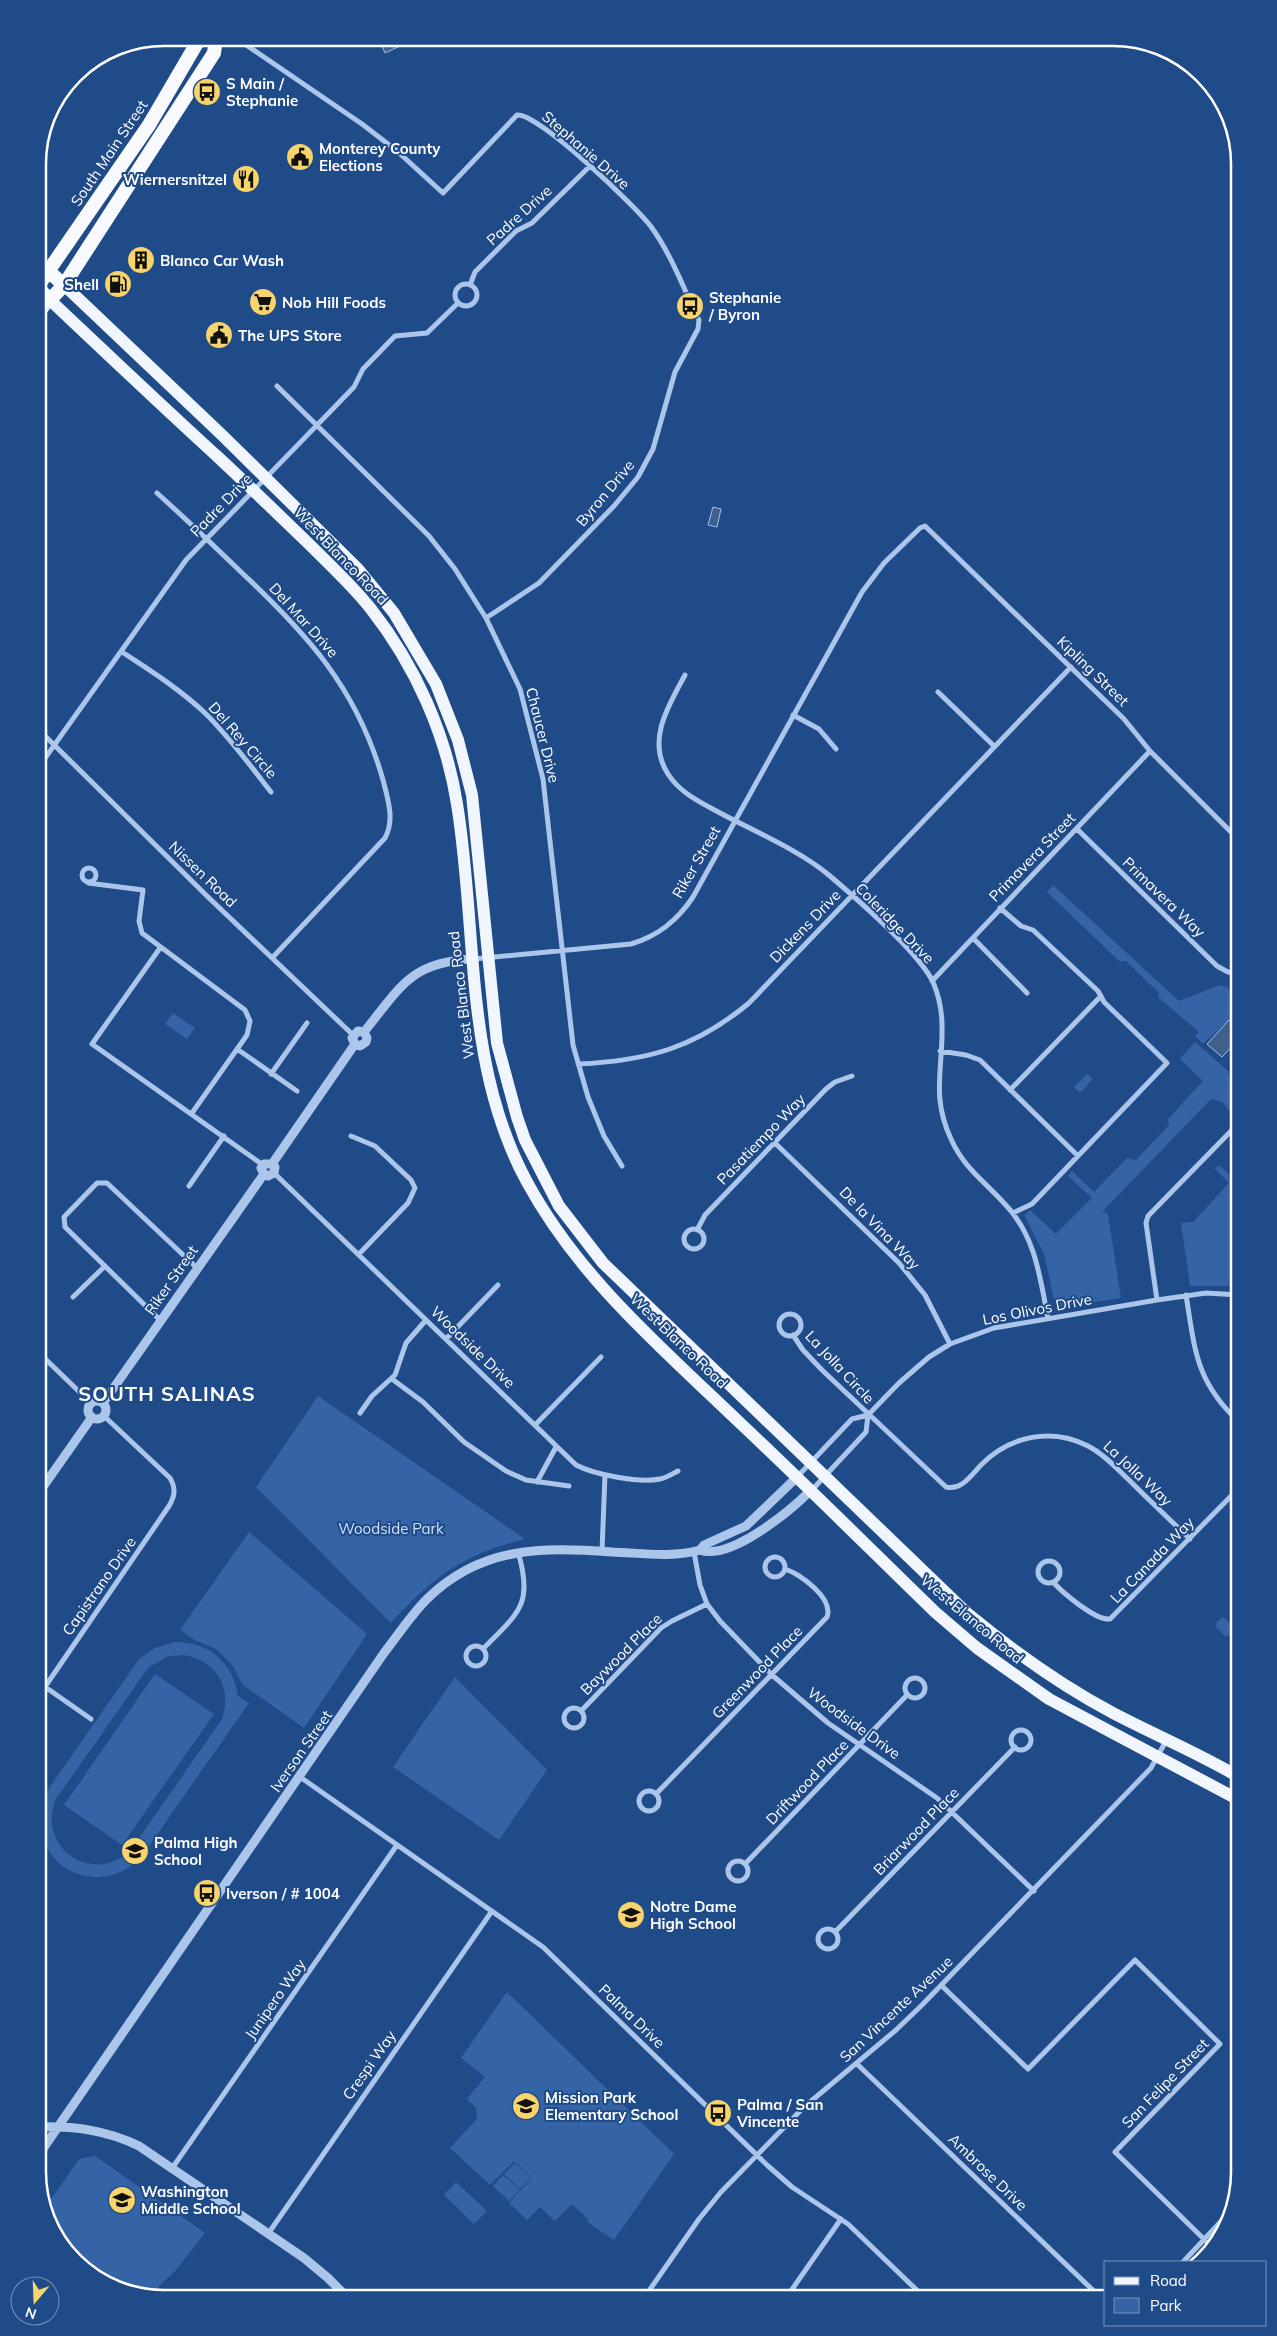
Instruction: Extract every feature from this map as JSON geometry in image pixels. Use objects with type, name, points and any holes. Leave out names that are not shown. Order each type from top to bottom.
[{"type":"highway","name":"South Main Street","points":[[47,261],[122,165],[195,46]]},
{"type":"highway","points":[[47,297],[50,300],[64,285],[214,52],[215,46]]},
{"type":"highway","points":[[47,270],[64,285]]},
{"type":"main road","name":"West Blanco Road","points":[[64,285],[328,539],[377,591],[413,642],[436,684],[458,740],[472,795],[490,957],[497,1043],[517,1116],[538,1166],[560,1206],[604,1263],[968,1614],[1012,1650],[1098,1704],[1231,1771]]},
{"type":"main road","name":"West Blanco Road","points":[[50,300],[253,489],[323,558],[371,608],[398,648],[426,700],[446,754],[457,803],[480,1039],[492,1095],[516,1161],[550,1222],[601,1288],[935,1612],[977,1648],[1049,1699],[1231,1795]]},
{"type":"main road","points":[[47,304],[50,300]]},
{"type":"street","name":"Stephanie Drive","points":[[248,46],[362,124],[397,151],[443,193],[517,115],[521,115],[544,127],[590,166],[652,228],[699,320]]},
{"type":"street","name":"Padre Drive","points":[[470,285],[475,272],[520,228],[532,223],[590,166]]},
{"type":"street","points":[[463,285],[470,285],[477,293],[476,300],[468,306],[458,303],[455,296],[457,289],[463,285]]},
{"type":"street","name":"Padre Drive","points":[[47,755],[186,560],[354,387],[363,369],[395,336],[427,333],[458,303]]},
{"type":"street","name":"Byron Drive","points":[[486,618],[539,583],[631,486],[653,449],[675,372],[698,328],[699,320]]},
{"type":"street","name":"Chaucer Drive","points":[[277,386],[429,536],[455,569],[486,618],[520,688],[543,779],[564,950],[568,1013],[578,1064],[595,1114],[622,1166]]},
{"type":"street","name":"Del Mar Drive","points":[[157,493],[290,620],[333,671],[364,726],[380,770],[390,808],[390,826],[385,838],[272,958]]},
{"type":"street","name":"Riker Street","points":[[364,1032],[404,983],[419,972],[444,961],[631,944],[644,940],[667,927],[693,897],[862,592],[897,550],[920,528],[925,526]]},
{"type":"street","name":"Kipling Street","points":[[925,526],[1124,719],[1150,752],[1231,831]]},
{"type":"street","name":"Del Rey Circle","points":[[122,652],[170,684],[206,714],[234,744],[270,792]]},
{"type":"street","name":"Dickens Drive","points":[[578,1064],[611,1063],[658,1054],[680,1047],[714,1030],[749,1003],[1071,667]]},
{"type":"street","name":"Coleridge Drive","points":[[686,675],[662,721],[659,737],[662,763],[673,782],[682,790],[820,868],[908,950],[932,981],[942,1012],[938,1082],[940,1104],[951,1139],[972,1173],[1013,1213],[1034,1251],[1048,1319]]},
{"type":"street","points":[[938,692],[994,746]]},
{"type":"street","points":[[793,715],[819,729],[836,748]]},
{"type":"street","name":"Nissen Road","points":[[47,738],[353,1035]]},
{"type":"street","name":"Primavera Street","points":[[932,981],[1150,752]]},
{"type":"street","name":"Primavera Way","points":[[1077,828],[1217,966],[1231,972]]},
{"type":"street","points":[[88,883],[143,890],[139,921],[140,930],[160,948],[245,1010],[250,1025],[247,1035],[192,1113]]},
{"type":"street","points":[[1000,908],[1021,926],[1033,930],[1167,1063],[1032,1204],[1013,1213]]},
{"type":"street","points":[[972,938],[1027,993]]},
{"type":"street","points":[[160,948],[92,1044],[192,1113],[266,1168],[275,1167],[274,1173]]},
{"type":"street","points":[[1010,1090],[1101,996]]},
{"type":"street","points":[[272,1074],[307,1023]]},
{"type":"street","points":[[358,1031],[364,1032],[367,1038],[366,1042],[360,1046],[355,1044],[352,1040],[353,1035],[358,1031]]},
{"type":"street","name":"Riker Street","points":[[102,1403],[355,1044]]},
{"type":"street","points":[[237,1050],[297,1091]]},
{"type":"street","points":[[940,1051],[974,1056],[1078,1156]]},
{"type":"street","name":"Pasatiempo Way","points":[[697,1230],[705,1215],[826,1089],[835,1082],[852,1076]]},
{"type":"street","points":[[1157,1300],[1146,1223],[1148,1216],[1231,1131]]},
{"type":"street","points":[[189,1186],[224,1136]]},
{"type":"street","points":[[351,1136],[375,1146],[411,1180],[415,1188],[408,1204],[359,1254]]},
{"type":"street","name":"De la Vina Way","points":[[775,1142],[900,1263],[924,1295],[950,1344]]},
{"type":"street","name":"Woodside Drive","points":[[274,1173],[536,1424],[556,1447],[576,1465],[605,1475],[660,1479],[678,1471]]},
{"type":"street","points":[[160,1320],[65,1227],[63,1220],[82,1198],[100,1182],[110,1185],[197,1268]]},
{"type":"street","points":[[697,1230],[703,1235],[704,1242],[698,1249],[691,1249],[684,1242],[684,1236],[688,1231],[697,1230]]},
{"type":"street","points":[[73,1297],[105,1266]]},
{"type":"street","points":[[446,1339],[498,1285]]},
{"type":"street","name":"Los Olivos Drive","points":[[796,1478],[852,1419],[868,1415],[916,1366],[950,1344],[994,1328],[1157,1300],[1206,1293],[1231,1294]]},
{"type":"street","points":[[1186,1296],[1196,1360],[1201,1373],[1219,1402],[1231,1413]]},
{"type":"street","points":[[787,1314],[797,1316],[801,1322],[800,1329],[793,1335],[785,1334],[780,1329],[780,1322],[787,1314]]},
{"type":"street","points":[[360,1413],[372,1396],[392,1379],[398,1370],[406,1343],[426,1320]]},
{"type":"street","name":"La Jolla Circle","points":[[793,1335],[810,1357],[868,1415]]},
{"type":"street","points":[[536,1424],[601,1357]]},
{"type":"street","points":[[46,1360],[91,1403]]},
{"type":"street","points":[[392,1379],[414,1395],[478,1452],[514,1476],[537,1482],[569,1486]]},
{"type":"street","points":[[91,1403],[98,1401],[102,1403],[106,1410],[104,1416],[99,1418],[92,1417]]},
{"type":"street","points":[[91,1403],[88,1410],[92,1417]]},
{"type":"street","name":"Los Olivos Drive","points":[[810,1491],[866,1432],[868,1415]]},
{"type":"street","name":"La Jolla Way","points":[[868,1415],[941,1484],[950,1488],[962,1485],[994,1453],[1020,1440],[1047,1435],[1080,1442],[1108,1460],[1190,1539]]},
{"type":"street","name":"Capistrano Drive","points":[[46,1684],[170,1506],[174,1496],[174,1487],[170,1478],[104,1416]]},
{"type":"street","points":[[46,1482],[92,1417]]},
{"type":"street","points":[[537,1482],[556,1447]]},
{"type":"street","points":[[602,1551],[605,1475]]},
{"type":"street","name":"Iverson Street","points":[[697,1551],[704,1545],[732,1534],[754,1520],[796,1478]]},
{"type":"street","name":"Iverson Street","points":[[46,2144],[384,1653],[428,1598],[456,1576],[472,1567],[517,1552],[561,1548],[658,1554],[717,1550],[757,1533],[783,1516],[810,1491]]},
{"type":"street","name":"La Canada Way","points":[[1053,1582],[1061,1591],[1098,1617],[1110,1619],[1231,1497]]},
{"type":"street","name":"Woodside Drive","points":[[697,1551],[700,1585],[707,1604],[720,1621],[772,1675],[810,1709],[952,1811],[1034,1891]]},
{"type":"street","points":[[483,1649],[512,1619],[522,1604],[525,1587],[517,1552]]},
{"type":"street","points":[[1044,1561],[1052,1561],[1060,1568],[1060,1575],[1053,1582],[1044,1582],[1039,1577],[1039,1566],[1044,1561]]},
{"type":"street","name":"Greenwood Place","points":[[656,1794],[825,1620],[829,1610],[826,1600],[801,1576],[785,1569]]},
{"type":"street","name":"Baywood Place","points":[[581,1711],[661,1628],[707,1604]]},
{"type":"street","points":[[46,1689],[91,1719]]},
{"type":"street","name":"Driftwood Place","points":[[745,1864],[907,1694]]},
{"type":"street","name":"San Vincente Avenue","points":[[650,2290],[710,2205],[804,2107],[858,2064],[942,1986],[1151,1768],[1167,1738]]},
{"type":"street","name":"Briarwood Place","points":[[835,1932],[1015,1747]]},
{"type":"street","name":"Palma Drive","points":[[300,1777],[544,1947],[758,2156],[792,2187],[841,2219],[916,2290]]},
{"type":"street","name":"Junipero Way","points":[[173,2168],[397,1845]]},
{"type":"street","name":"Crespi Way","points":[[268,2234],[492,1911]]},
{"type":"street","name":"San Felipe Street","points":[[942,1986],[1028,2069],[1135,1960],[1220,2044],[1115,2152],[1207,2242]]},
{"type":"street","name":"Ambrose Drive","points":[[858,2064],[1093,2290]]},
{"type":"street","points":[[46,2127],[88,2129],[114,2136],[139,2146],[315,2267],[339,2289]]},
{"type":"street","points":[[792,2290],[841,2219]]},
{"type":"street","points":[[1183,2261],[1219,2223]]},
{"type":"green space","points":[[1053,885],[1179,1001],[1220,985],[1227,987],[1231,991],[1231,1018],[1203,1044],[1195,1036],[1199,1032],[1158,997],[1159,993],[1126,961],[1119,961],[1047,892]]},
{"type":"green space","points":[[173,1013],[195,1028],[187,1039],[165,1024]]},
{"type":"green space","points":[[1195,1042],[1228,1071],[1231,1082],[1231,1112],[1222,1102],[1211,1099],[1103,1211],[1108,1215],[1121,1298],[1060,1307],[1055,1304],[1044,1254],[1024,1215],[1030,1210],[1056,1234],[1092,1198],[1068,1176],[1072,1171],[1094,1192],[1127,1158],[1136,1160],[1169,1125],[1168,1119],[1203,1081],[1180,1059]]},
{"type":"green space","points":[[1087,1074],[1093,1079],[1080,1093],[1074,1087]]},
{"type":"green space","points":[[1219,1165],[1231,1176],[1231,1286],[1190,1286],[1181,1223],[1193,1222],[1229,1183],[1215,1169]]},
{"type":"green space","name":"Woodside Park","points":[[318,1396],[525,1539],[484,1552],[451,1569],[420,1593],[391,1623],[256,1487]]},
{"type":"green space","points":[[249,1532],[367,1634],[304,1728],[243,1685],[232,1665],[216,1649],[195,1640],[180,1630]]},
{"type":"green space","points":[[1223,1617],[1231,1624],[1231,1635],[1225,1636],[1216,1627],[1217,1622]]},
{"type":"green space","points":[[175,1642],[187,1643],[209,1650],[225,1664],[231,1673],[238,1696],[249,1703],[139,1860],[120,1872],[100,1877],[81,1875],[64,1867],[51,1854],[46,1845],[46,1792],[139,1659],[155,1648]],"holes":[[[184,1655],[205,1663],[213,1669],[223,1686],[225,1708],[222,1719],[130,1851],[115,1861],[100,1865],[85,1863],[71,1857],[61,1846],[54,1833],[52,1817],[56,1799],[148,1668],[168,1656]]]},
{"type":"green space","points":[[155,1674],[214,1714],[122,1845],[64,1805]]},
{"type":"green space","points":[[455,1677],[547,1770],[499,1840],[393,1767]]},
{"type":"green space","points":[[507,1992],[674,2154],[614,2240],[587,2222],[589,2220],[572,2204],[555,2221],[540,2207],[527,2220],[509,2203],[532,2178],[514,2161],[490,2185],[450,2148],[477,2119],[476,2108],[467,2099],[485,2077],[461,2058]]},
{"type":"green space","points":[[95,2156],[205,2233],[176,2270],[156,2289],[134,2286],[105,2274],[81,2255],[62,2231],[50,2201],[79,2159]]},
{"type":"green space","points":[[515,2163],[531,2178],[520,2189],[504,2174]]},
{"type":"green space","points":[[503,2175],[520,2190],[509,2201],[493,2186]]},
{"type":"green space","points":[[456,2182],[487,2211],[474,2224],[444,2195]]},
{"type":"shaded area","points":[[382,46],[399,46],[385,53]]},
{"type":"shaded area","points":[[713,507],[721,509],[717,527],[708,525]]},
{"type":"shaded area","points":[[1229,1020],[1231,1022],[1231,1047],[1222,1057],[1207,1044]]},
{"type":"place","name":"S Main / Stephanie","points":[[207,92]]},
{"type":"place","name":"Monterey County Elections","points":[[300,157]]},
{"type":"place","name":"Wiernersnitzel","points":[[246,179]]},
{"type":"place","name":"Blanco Car Wash","points":[[141,260]]},
{"type":"place","name":"Shell","points":[[118,284]]},
{"type":"place","name":"Nob Hill Foods","points":[[263,302]]},
{"type":"place","name":"Stephanie / Byron","points":[[690,306]]},
{"type":"place","name":"The UPS Store","points":[[219,335]]},
{"type":"place","name":"Palma High School","points":[[135,1851]]},
{"type":"place","name":"Iverson / # 1004","points":[[207,1893]]},
{"type":"place","name":"Notre Dame High School","points":[[631,1915]]},
{"type":"place","name":"Mission Park Elementary School","points":[[526,2106]]},
{"type":"place","name":"Palma / San Vincente","points":[[718,2113]]},
{"type":"place","name":"Washington Middle School","points":[[122,2200]]},
{"type":"district","name":"SOUTH SALINAS","points":[[167,1393]]}]
